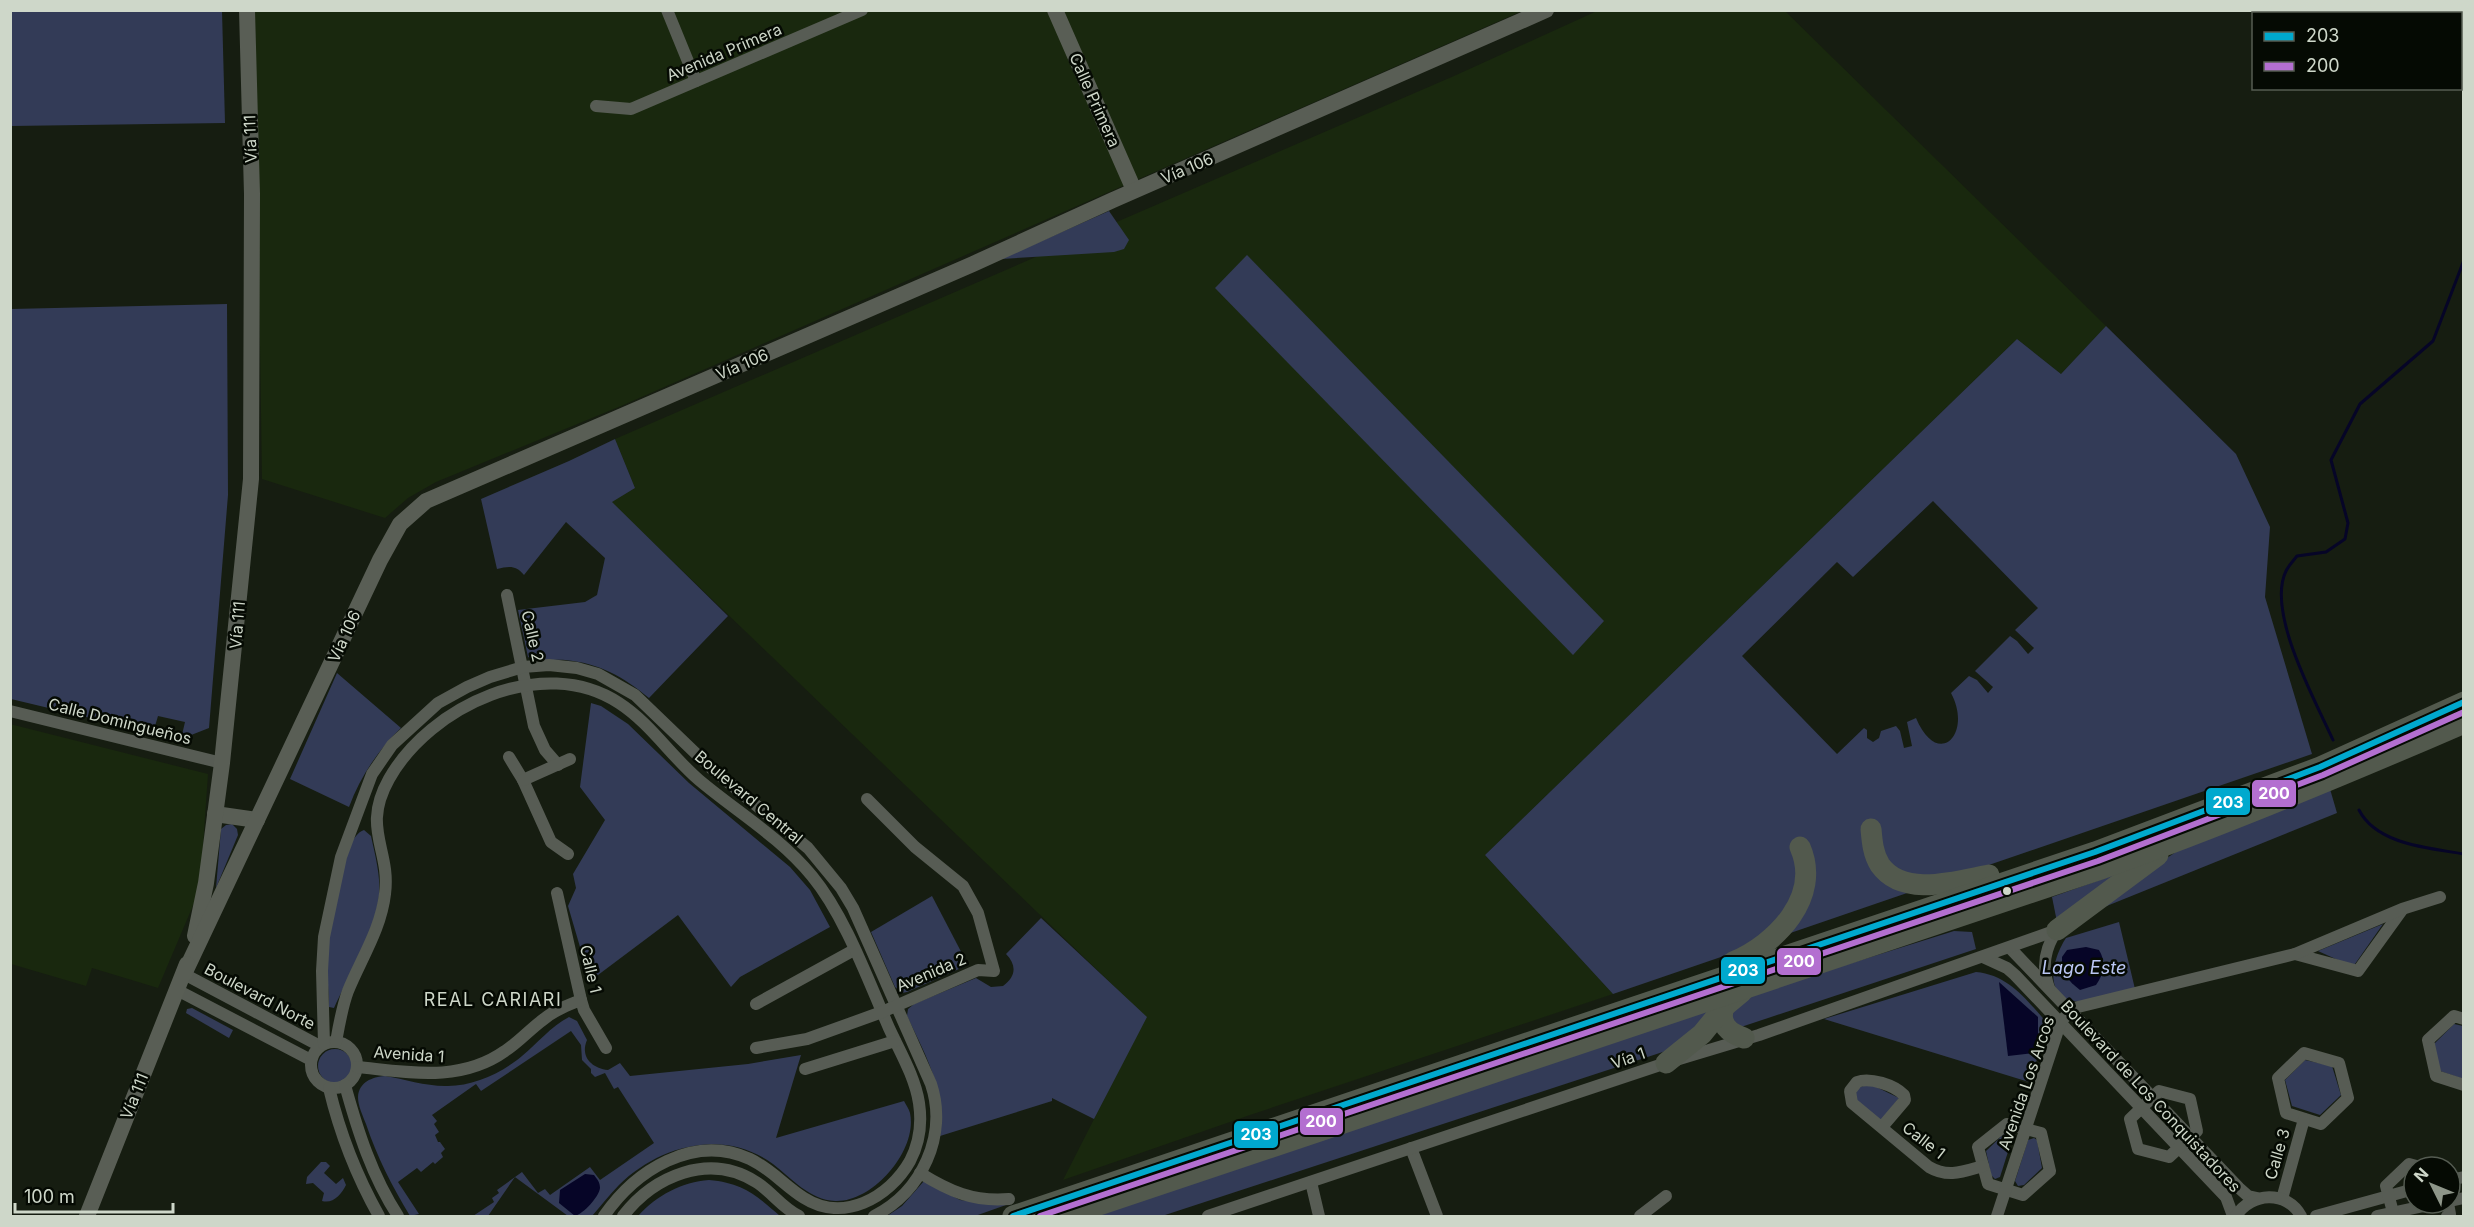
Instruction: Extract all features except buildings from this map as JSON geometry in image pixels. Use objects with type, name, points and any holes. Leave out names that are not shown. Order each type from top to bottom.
[{"type":"highway","points":[[1011,1208],[1348,1104],[2095,852],[2320,767],[2460,709]]},
{"type":"highway","points":[[1066,1216],[2176,842],[2327,782],[2460,709]]},
{"type":"highway","points":[[1871,829],[1875,855],[1888,873],[1915,885],[1952,882],[2025,868],[2320,767]]},
{"type":"highway","points":[[2057,930],[2176,842]]},
{"type":"highway","points":[[1348,1104],[1545,1028],[1694,977],[1756,952],[1788,923],[1798,903],[1806,872],[1806,860],[1800,847]]},
{"type":"highway","points":[[1666,1063],[1702,1034],[1724,1007],[1750,986]]},
{"type":"highway","points":[[1724,1007],[1722,1020],[1725,1026],[1744,1038]]},
{"type":"main road","name":"Vía 111","points":[[87,1216],[184,974],[202,907],[222,763],[251,478],[252,194],[247,10]]},
{"type":"main road","name":"Calle Primera","points":[[1055,10],[1134,190]]},
{"type":"main road","name":"Vía 106","points":[[184,974],[380,560],[400,524],[426,501],[973,264],[1134,190],[1546,10]]},
{"type":"main road","points":[[215,814],[257,820]]},
{"type":"street","points":[[667,10],[696,81]]},
{"type":"street","name":"Avenida Primera","points":[[596,106],[631,109],[861,10]]},
{"type":"street","name":"Calle 2","points":[[507,595],[534,726],[545,750],[558,765]]},
{"type":"street","name":"Boulevard Central","points":[[326,1044],[322,971],[324,937],[339,865],[364,792],[382,759],[392,745],[425,714],[467,687],[522,667],[549,665],[577,668],[612,680],[645,703],[711,768],[787,830],[816,857],[848,899],[897,1005],[936,1101],[936,1132],[928,1159],[917,1177],[897,1200],[874,1216]]},
{"type":"street","name":"Boulevard Central","points":[[326,1044],[371,941],[383,906],[386,884],[377,836],[376,813],[381,795],[396,768],[436,727],[485,697],[527,685],[554,683],[574,685],[600,693],[620,704],[649,728],[695,776],[777,840],[802,864],[824,891],[882,1012],[917,1092],[920,1105],[919,1135],[914,1152],[902,1173],[885,1190],[870,1200],[850,1208],[836,1209],[817,1205],[802,1198],[766,1168],[741,1156],[720,1152],[668,1159],[640,1176],[619,1196],[604,1216]]},
{"type":"street","name":"Calle Domingueños","points":[[10,711],[222,763]]},
{"type":"street","points":[[509,757],[523,780],[551,842],[568,854]]},
{"type":"street","points":[[523,780],[570,759]]},
{"type":"street","name":"Avenida 2","points":[[756,1048],[807,1039],[882,1012],[978,969],[994,971],[978,913],[963,886],[915,847],[867,799]]},
{"type":"street","points":[[359,809],[376,813]]},
{"type":"street","points":[[777,840],[787,830]]},
{"type":"street","name":"Calle 1","points":[[557,894],[580,1000],[606,1048]]},
{"type":"street","name":"Avenida Los Arcos","points":[[1997,1216],[2066,1017],[2074,1008],[2295,954],[2402,909],[2440,897]]},
{"type":"street","name":"Avenida Los Arcos","points":[[2295,954],[2358,971],[2402,909]]},
{"type":"street","points":[[2050,990],[2044,965],[2048,946],[2057,930]]},
{"type":"street","name":"Vía 1","points":[[1208,1216],[1666,1063],[1759,1035],[2057,930]]},
{"type":"street","name":"Boulevard de Los Conquistadores","points":[[2010,948],[2050,990],[2066,1017],[2142,1107],[2226,1197],[2235,1216]]},
{"type":"street","points":[[756,1004],[854,950]]},
{"type":"street","name":"Boulevard de Los Conquistadores","points":[[1983,957],[2007,968],[2066,1017],[2152,1098],[2239,1188],[2248,1196],[2257,1198]]},
{"type":"street","name":"Boulevard Norte","points":[[184,974],[326,1044]]},
{"type":"street","name":"Boulevard Norte","points":[[177,990],[311,1060]]},
{"type":"street","name":"Avenida 1","points":[[357,1066],[436,1074],[459,1072],[494,1058],[545,1017],[580,1000]]},
{"type":"street","points":[[2463,1019],[2454,1016],[2428,1040],[2436,1076],[2463,1084]]},
{"type":"street","points":[[805,1070],[895,1041]]},
{"type":"street","points":[[343,1043],[354,1053],[356,1074],[345,1086],[329,1088],[315,1080],[310,1067],[311,1060],[326,1044],[343,1043]]},
{"type":"street","points":[[2304,1053],[2339,1063],[2348,1098],[2321,1124],[2304,1119],[2286,1113],[2278,1078],[2304,1053]]},
{"type":"street","name":"Calle 1","points":[[1882,1127],[1905,1100],[1904,1095],[1899,1090],[1870,1080],[1857,1082],[1850,1091],[1852,1103],[1929,1167],[1940,1173],[1951,1175],[1983,1166]]},
{"type":"street","points":[[345,1086],[359,1136],[378,1181],[398,1216]]},
{"type":"street","points":[[329,1088],[339,1129],[365,1192],[379,1216]]},
{"type":"street","points":[[2159,1091],[2190,1099],[2197,1131],[2169,1157],[2138,1149],[2130,1119],[2152,1098],[2159,1091]]},
{"type":"street","name":"Calle 3","points":[[2282,1199],[2304,1119]]},
{"type":"street","points":[[2007,1124],[2026,1129],[2041,1133],[2050,1171],[2023,1195],[1988,1184],[1978,1147],[2007,1124]]},
{"type":"street","points":[[1411,1148],[1437,1216]]},
{"type":"street","points":[[914,1152],[928,1159]]},
{"type":"street","points":[[692,1154],[695,1169]]},
{"type":"street","points":[[623,1216],[651,1189],[676,1175],[695,1169],[723,1170],[748,1178],[799,1216]]},
{"type":"street","points":[[2377,1216],[2393,1215],[2386,1186],[2402,1171]]},
{"type":"street","points":[[902,1173],[964,1196],[1011,1208]]},
{"type":"street","points":[[365,1192],[374,1187],[378,1181]]},
{"type":"street","points":[[1311,1182],[1319,1216]]},
{"type":"street","points":[[2316,1216],[2402,1192]]},
{"type":"street","points":[[1640,1216],[1666,1196]]},
{"type":"street","points":[[2235,1216],[2247,1203],[2257,1198],[2269,1197],[2282,1199],[2291,1204],[2301,1216]]},
{"type":"shaded area","points":[[10,11],[222,11],[225,123],[11,126]]},
{"type":"shaded area","points":[[255,11],[1522,11],[621,406],[436,482],[408,498],[385,518],[262,479]]},
{"type":"shaded area","points":[[1597,11],[1785,11],[2106,326],[2061,374],[2017,339],[1485,855],[1613,994],[1063,1180],[1146,1017],[611,502],[635,488],[615,439],[1454,76]]},
{"type":"shaded area","points":[[1109,211],[1129,240],[1124,249],[1114,252],[1001,259]]},
{"type":"shaded area","points":[[1247,255],[1604,621],[1573,655],[1215,288]]},
{"type":"shaded area","points":[[227,304],[228,495],[209,728],[181,739],[185,722],[158,716],[153,733],[11,699],[11,309]]},
{"type":"shaded area","points":[[2106,326],[2236,454],[2270,527],[2265,597],[2312,754],[1613,994],[1485,855],[2017,339],[2061,374]],"holes":[[[1933,501],[2038,608],[2015,630],[2034,648],[2028,654],[2010,636],[1975,671],[1993,687],[1988,693],[1977,680],[1969,676],[1951,693],[1957,708],[1958,722],[1955,733],[1943,744],[1934,742],[1925,734],[1916,718],[1907,722],[1912,746],[1904,748],[1900,731],[1896,726],[1881,731],[1879,738],[1873,742],[1867,738],[1867,730],[1864,728],[1837,754],[1742,656],[1837,562],[1853,577]]]},
{"type":"shaded area","points":[[615,439],[635,488],[612,502],[728,616],[649,698],[610,672],[589,664],[528,657],[518,610],[585,602],[597,595],[605,558],[566,522],[524,575],[512,567],[497,569],[481,499]]},
{"type":"shaded area","points":[[337,673],[401,728],[370,764],[349,807],[290,779]]},
{"type":"shaded area","points":[[591,703],[601,706],[628,724],[689,783],[790,867],[810,890],[830,927],[740,977],[731,987],[678,915],[590,981],[568,906],[576,888],[573,874],[605,820],[580,787]]},
{"type":"shaded area","points":[[10,724],[208,774],[200,889],[158,988],[92,968],[86,986],[11,964]]},
{"type":"shaded area","points":[[2330,789],[2337,813],[2082,916],[2186,845]]},
{"type":"shaded area","points":[[232,824],[237,829],[238,835],[216,888],[221,829]]},
{"type":"shaded area","points":[[364,830],[371,836],[378,873],[377,909],[361,953],[334,1008],[329,1007],[327,968],[337,886],[348,849],[356,836]]},
{"type":"shaded area","points":[[2136,867],[2057,922],[2052,897]]},
{"type":"shaded area","points":[[932,896],[968,965],[902,993],[895,987],[871,932]]},
{"type":"shaded area","points":[[1041,918],[1147,1017],[1094,1119],[1052,1098],[1052,1101],[940,1136],[940,1104],[937,1089],[933,1074],[907,1016],[908,1009],[914,1004],[976,978],[991,987],[1003,986],[1014,971],[1012,962],[1006,954]]},
{"type":"shaded area","points":[[2119,922],[2135,989],[2080,1002],[2064,997],[2054,983],[2054,974],[2058,955],[2066,938]]},
{"type":"shaded area","points":[[2383,924],[2355,964],[2349,965],[2318,951]]},
{"type":"shaded area","points":[[1954,931],[1972,932],[1976,949],[1741,1027],[1726,1014],[1746,996]]},
{"type":"shaded area","points":[[1976,972],[1999,978],[2009,984],[2049,1025],[2029,1082],[1824,1019]]},
{"type":"shaded area","points":[[1720,1004],[1678,1047],[1162,1216],[1082,1216]]},
{"type":"shaded area","points":[[192,1008],[233,1030],[229,1038],[186,1013],[187,1009]]},
{"type":"shaded area","points":[[569,1017],[577,1021],[587,1040],[586,1056],[592,1064],[608,1070],[620,1063],[630,1076],[748,1064],[801,1055],[776,1138],[904,1101],[910,1113],[911,1128],[900,1158],[877,1184],[849,1199],[835,1201],[817,1197],[773,1164],[754,1153],[734,1146],[714,1144],[673,1151],[653,1160],[635,1171],[619,1185],[592,1216],[568,1216],[515,1177],[522,1172],[538,1193],[545,1189],[550,1195],[590,1167],[600,1180],[654,1143],[618,1087],[614,1089],[605,1073],[595,1077],[591,1073],[591,1069],[582,1060],[581,1045],[571,1031],[481,1091],[476,1084],[432,1115],[437,1121],[434,1124],[439,1132],[435,1135],[445,1149],[441,1153],[443,1157],[421,1172],[417,1168],[398,1182],[419,1214],[410,1216],[380,1160],[360,1107],[358,1097],[361,1088],[371,1079],[385,1076],[437,1086],[455,1086],[486,1078],[514,1062],[550,1030]]},
{"type":"shaded area","points":[[2454,1024],[2463,1026],[2463,1079],[2440,1071],[2434,1044]]},
{"type":"shaded area","points":[[335,1049],[347,1054],[352,1066],[347,1078],[335,1083],[323,1078],[318,1066],[323,1054]]},
{"type":"shaded area","points":[[2305,1060],[2332,1066],[2341,1095],[2320,1115],[2292,1106],[2285,1080]]},
{"type":"shaded area","points":[[1870,1084],[1899,1098],[1880,1122],[1855,1099],[1857,1088]]},
{"type":"shaded area","points":[[2007,1131],[2011,1131],[2013,1136],[2000,1177],[1995,1179],[1991,1175],[1986,1151]]},
{"type":"shaded area","points":[[2034,1138],[2037,1140],[2042,1168],[2024,1185],[2018,1186],[2015,1181],[2028,1140]]},
{"type":"shaded area","points":[[321,1162],[326,1162],[330,1166],[324,1173],[336,1184],[343,1178],[346,1185],[336,1198],[326,1202],[322,1201],[324,1193],[313,1183],[306,1184],[307,1177]]},
{"type":"shaded area","points":[[515,1177],[488,1216],[473,1216],[494,1202],[492,1198],[499,1193],[497,1190]]},
{"type":"shaded area","points":[[709,1180],[731,1184],[748,1191],[780,1216],[638,1216],[670,1191]]},
{"type":"shaded area","points":[[924,1181],[960,1200],[1006,1205],[975,1216],[887,1216],[902,1206]]},
{"type":"water","name":"Lago Este","points":[[2086,947],[2099,950],[2103,959],[2103,968],[2096,985],[2080,990],[2066,976],[2062,957],[2067,950]]},
{"type":"water","points":[[1999,982],[2038,1017],[2038,1036],[2034,1053],[2008,1056]]},
{"type":"water","points":[[585,1174],[594,1175],[600,1188],[590,1205],[575,1216],[559,1203],[560,1190]]},
{"type":"waterway","points":[[2333,740],[2305,680],[2287,632],[2282,609],[2282,588],[2286,571],[2297,556],[2326,552],[2345,539],[2348,523],[2331,460],[2360,404],[2433,341],[2464,260]]},
{"type":"waterway","points":[[2359,810],[2367,822],[2391,838],[2421,847],[2464,854]]},
{"type":"transit line","name":"203","points":[[1013,1216],[2095,852],[2320,767],[2464,702]]},
{"type":"transit line","name":"200","points":[[1040,1216],[2098,861],[2323,775],[2464,712]]},
{"type":"district","name":"REAL CARIARI","points":[[493,999]]}]
